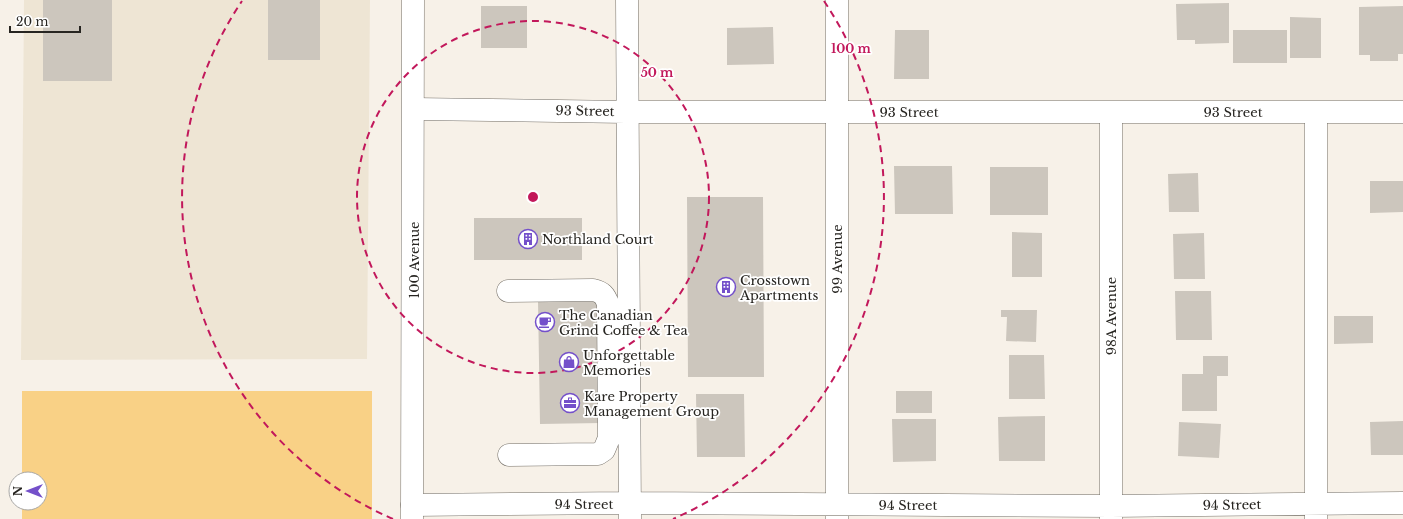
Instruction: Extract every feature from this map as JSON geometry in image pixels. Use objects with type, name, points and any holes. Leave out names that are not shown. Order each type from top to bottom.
[{"type":"street","name":"100 Avenue","points":[[412,512],[414,0]]},
{"type":"street","points":[[626,0],[630,511]]},
{"type":"street","name":"99 Avenue","points":[[837,0],[837,512]]},
{"type":"street","name":"93 Street","points":[[414,109],[626,112],[1403,112]]},
{"type":"street","name":"98A Avenue","points":[[1111,112],[1111,512]]},
{"type":"street","points":[[1316,112],[1316,511]]},
{"type":"street","points":[[508,291],[593,290],[601,292],[606,298],[608,304],[609,438],[604,450],[598,454],[509,455]]},
{"type":"street","name":"94 Street","points":[[412,512],[1316,511],[1403,503]]},
{"type":"shaded area","points":[[24,0],[370,0],[367,359],[21,360]]},
{"type":"shaded area","points":[[22,391],[372,391],[372,519],[22,519],[22,511],[48,511],[48,471],[22,471]]},
{"type":"building","points":[[43,0],[112,0],[112,81],[43,81]]},
{"type":"building","points":[[268,0],[320,0],[320,60],[268,60]]},
{"type":"building","points":[[1229,3],[1229,43],[1195,44],[1195,40],[1177,40],[1176,4]]},
{"type":"building","points":[[481,6],[527,6],[527,48],[481,48]]},
{"type":"building","points":[[1403,6],[1403,54],[1398,54],[1398,61],[1370,61],[1370,55],[1359,55],[1359,7]]},
{"type":"building","points":[[1290,17],[1321,18],[1321,58],[1290,58]]},
{"type":"building","points":[[773,27],[774,64],[727,65],[727,28]]},
{"type":"building","points":[[895,30],[929,30],[929,79],[894,79]]},
{"type":"building","points":[[1233,30],[1287,30],[1287,63],[1233,63]]},
{"type":"building","points":[[894,166],[952,166],[953,214],[895,214]]},
{"type":"building","points":[[990,167],[1048,167],[1048,215],[990,215]]},
{"type":"building","points":[[1198,173],[1199,212],[1169,212],[1168,174]]},
{"type":"building","points":[[1370,181],[1403,181],[1403,212],[1370,213]]},
{"type":"building","name":"Crosstown Apartments","points":[[687,197],[763,197],[764,377],[688,377]]},
{"type":"building","name":"Northland Court","points":[[474,218],[582,218],[582,260],[474,260]]},
{"type":"building","points":[[1012,232],[1042,233],[1042,277],[1012,277]]},
{"type":"building","points":[[1204,233],[1205,279],[1174,279],[1173,234]]},
{"type":"building","points":[[1175,291],[1211,291],[1212,340],[1176,340]]},
{"type":"building","points":[[599,300],[601,423],[540,424],[538,301]]},
{"type":"building","points":[[1001,310],[1037,310],[1036,342],[1006,341],[1007,317],[1001,317]]},
{"type":"building","points":[[1334,316],[1373,316],[1373,343],[1334,344]]},
{"type":"building","points":[[1009,355],[1044,355],[1045,399],[1009,399]]},
{"type":"building","points":[[1203,356],[1228,356],[1228,376],[1217,376],[1217,411],[1182,411],[1182,374],[1203,374]]},
{"type":"building","points":[[896,391],[932,391],[932,413],[896,413]]},
{"type":"building","points":[[696,394],[744,394],[745,457],[697,457]]},
{"type":"building","points":[[1045,416],[1045,461],[999,461],[998,417]]},
{"type":"building","points":[[892,419],[936,419],[936,461],[893,462]]},
{"type":"building","points":[[1403,421],[1403,455],[1371,455],[1370,422]]},
{"type":"building","points":[[1179,422],[1221,424],[1219,458],[1178,456]]},
{"type":"place","name":"Northland Court","points":[[528,239]]},
{"type":"place","name":"Crosstown Apartments","points":[[726,287]]},
{"type":"place","name":"The Canadian Grind Coffee & Tea","points":[[545,322]]},
{"type":"place","name":"Unforgettable Memories","points":[[569,362]]},
{"type":"place","name":"Kare Property Management Group","points":[[570,403]]}]
